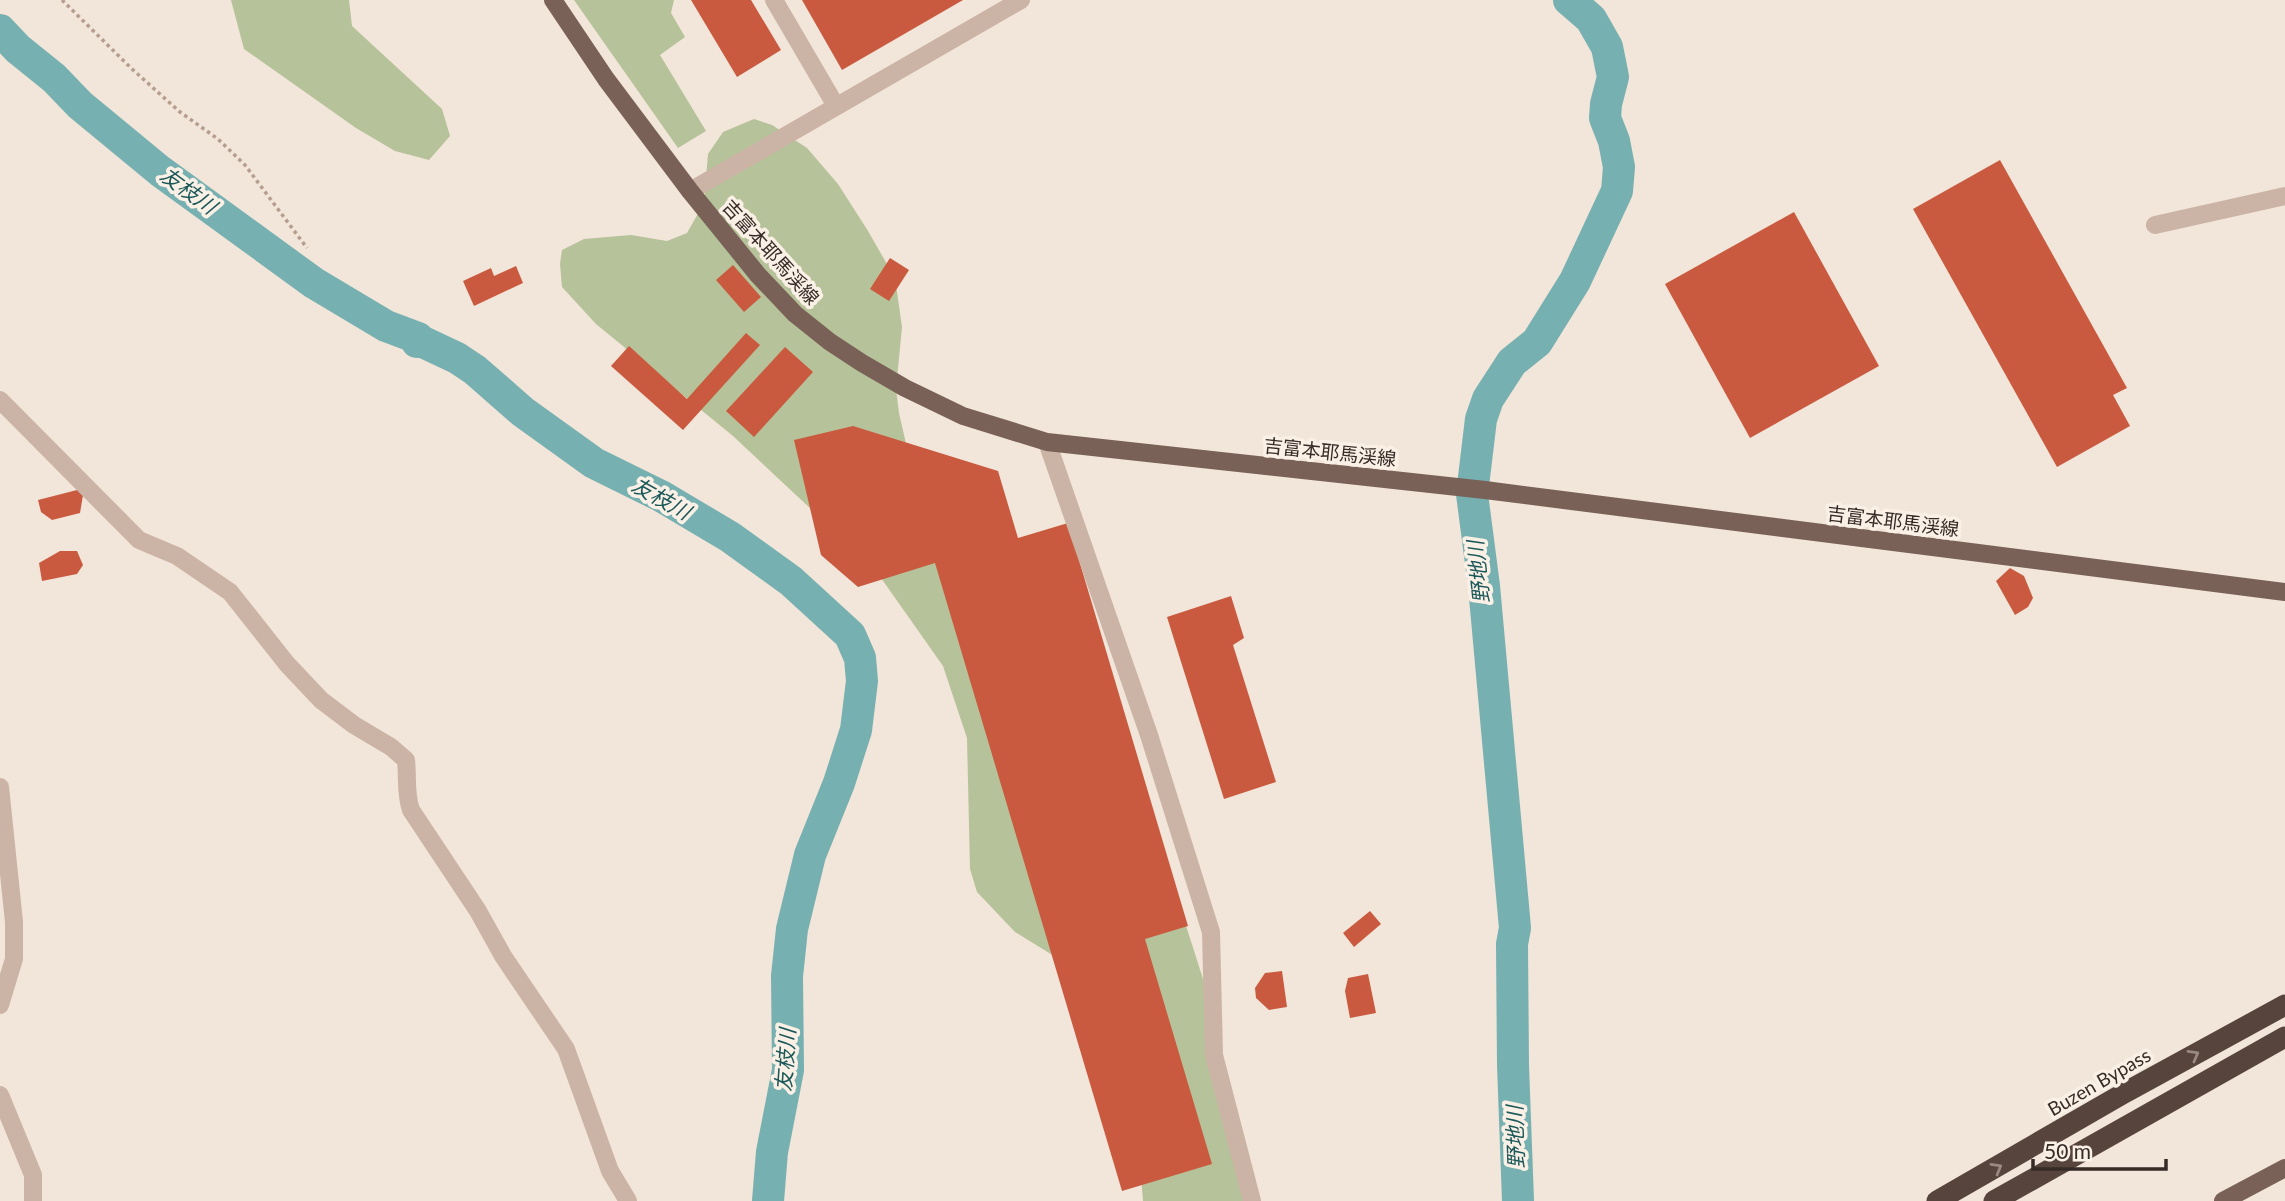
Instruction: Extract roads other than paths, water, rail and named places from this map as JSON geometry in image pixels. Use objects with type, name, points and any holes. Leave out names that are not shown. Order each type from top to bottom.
[{"type":"highway","name":"Buzen Bypass","points":[[1937,1201],[2126,1092],[2285,1005]]},
{"type":"highway","points":[[1994,1201],[2285,1037]]},
{"type":"main road","name":"吉富本耶馬渓線","points":[[553,0],[606,79],[690,191],[758,275],[795,314],[830,342],[905,388],[963,415],[1047,442],[1486,490],[2285,592]]},
{"type":"main road","points":[[2223,1201],[2285,1168]]},
{"type":"street","points":[[774,0],[836,106]]},
{"type":"street","points":[[690,191],[836,106],[1000,5],[1021,0]]},
{"type":"street","points":[[2155,225],[2285,196]]},
{"type":"street","points":[[0,400],[139,540],[177,556],[230,592],[287,664],[321,700],[407,760],[405,795],[411,810],[478,911],[503,956],[566,1049],[610,1171],[628,1201]]},
{"type":"street","points":[[1047,442],[1149,735],[1211,932],[1214,1055],[1252,1201]]},
{"type":"street","points":[[0,787],[5,880],[14,922],[13,959],[0,1005]]},
{"type":"street","points":[[0,1095],[33,1175],[33,1201]]},
{"type":"waterway","name":"野地川","points":[[1518,1201],[1513,1065],[1512,944],[1515,928],[1484,586],[1472,494],[1481,419],[1488,399],[1512,362],[1537,342],[1575,281],[1617,191],[1619,167],[1614,141],[1605,118],[1613,77],[1607,47],[1591,19],[1569,0]]},
{"type":"waterway","name":"友枝川","points":[[0,30],[80,105],[160,171],[314,283],[386,326],[418,338],[417,342],[423,342],[457,358],[475,370],[523,412],[594,463],[661,496],[730,537],[791,581],[850,635],[860,658],[862,681],[856,730],[839,783],[810,855],[792,929],[787,976],[788,1070],[772,1152],[768,1201]]}]
